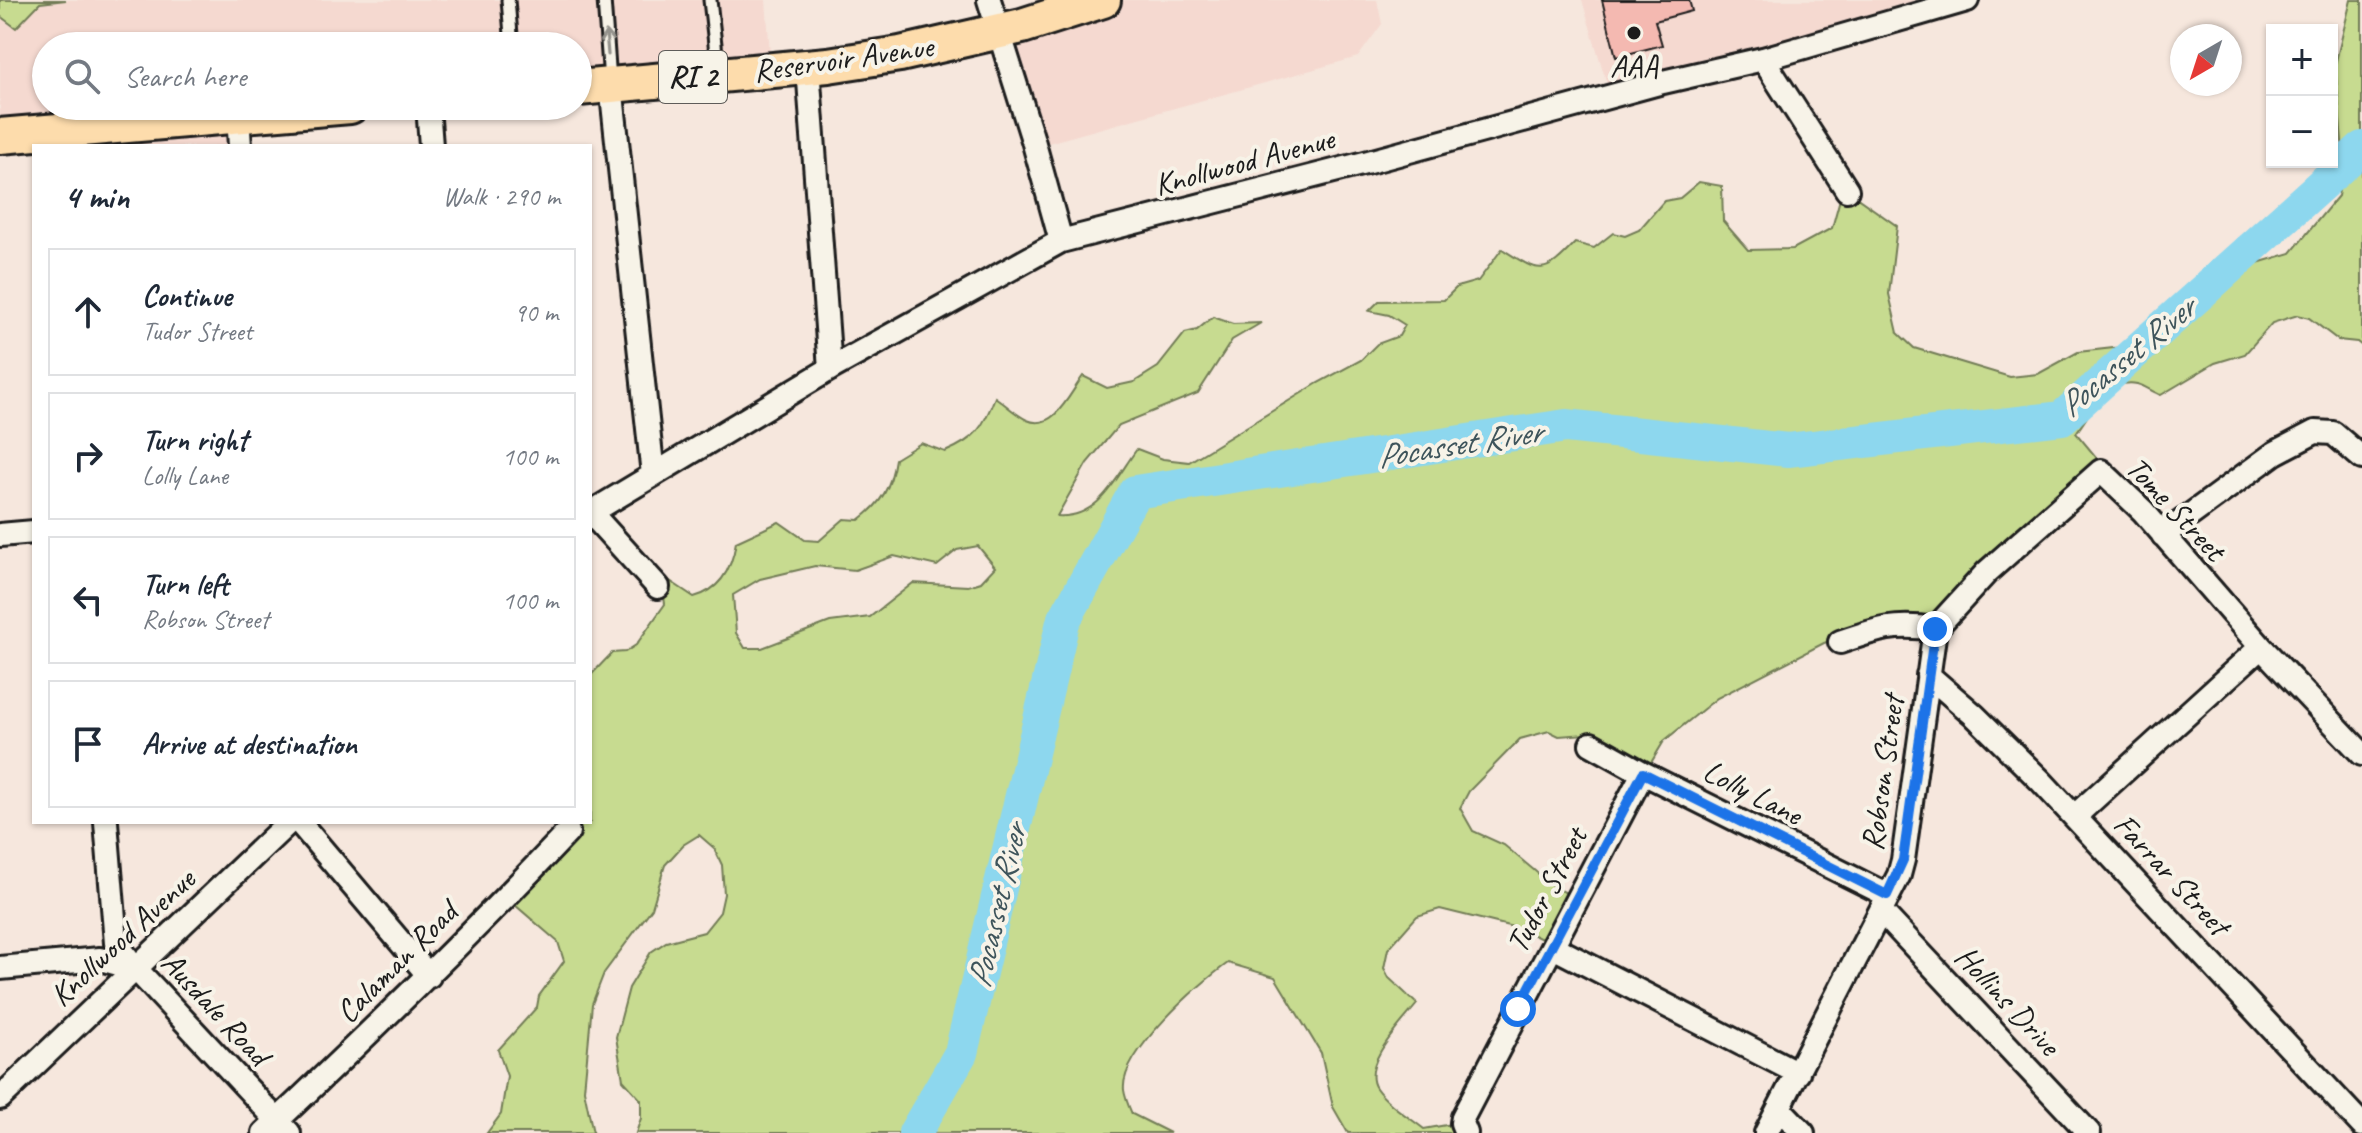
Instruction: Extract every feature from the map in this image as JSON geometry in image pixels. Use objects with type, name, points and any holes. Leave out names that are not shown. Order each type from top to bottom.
[{"type":"main road","name":"Reservoir Avenue","points":[[594,87],[808,67],[900,54],[993,15],[1022,26],[1103,0]]},
{"type":"main road","points":[[0,136],[49,139],[239,131],[288,120]]},
{"type":"street","name":"Knollwood Avenue","points":[[593,514],[830,369],[1061,241],[1663,82],[1763,59],[1967,0]]},
{"type":"street","points":[[993,15],[1061,241]]},
{"type":"street","points":[[1763,59],[1847,190]]},
{"type":"street","points":[[808,67],[830,369]]},
{"type":"street","points":[[594,87],[653,475]]},
{"type":"street","points":[[429,120],[431,144]]},
{"type":"street","points":[[2163,535],[2275,453],[2315,432],[2333,433],[2362,458]]},
{"type":"street","name":"Tome Street","points":[[1935,629],[1987,572],[2101,471],[2143,511],[2261,647],[2362,754]]},
{"type":"street","points":[[593,514],[658,587]]},
{"type":"street","points":[[0,535],[32,532]]},
{"type":"street","points":[[1840,642],[1871,631],[1904,625],[1935,629]]},
{"type":"street","name":"Robson Street","points":[[1766,1133],[1903,860],[1935,629]]},
{"type":"street","points":[[2075,816],[2261,647]]},
{"type":"street","name":"Farrar Street","points":[[1928,675],[1974,715],[2075,816],[2362,1125]]},
{"type":"street","name":"Lolly Lane","points":[[1591,744],[1884,903]]},
{"type":"street","name":"Tudor Street","points":[[1464,1128],[1643,773]]},
{"type":"street","name":"Ausdale Road","points":[[106,824],[116,943],[277,1129]]},
{"type":"street","name":"Knollwood Avenue","points":[[0,1098],[287,824]]},
{"type":"street","points":[[301,824],[429,976]]},
{"type":"street","name":"Calaman Road","points":[[277,1129],[568,832]]},
{"type":"street","name":"Hollins Drive","points":[[1884,903],[2089,1133]]},
{"type":"street","points":[[1553,947],[1798,1073]]},
{"type":"street","points":[[0,968],[100,959],[136,969]]},
{"type":"street","points":[[1779,1108],[1803,1133]]},
{"type":"lane","points":[[508,0],[511,32]]},
{"type":"lane","points":[[594,87],[604,0]]},
{"type":"lane","points":[[710,0],[718,75]]},
{"type":"shaded area","points":[[66,0],[766,0],[771,68],[592,87],[592,32],[32,32],[32,120],[244,120],[238,144],[38,144],[0,136],[0,16],[16,28],[40,3]]},
{"type":"shaded area","points":[[1103,0],[1377,0],[1382,24],[1358,57],[1034,147],[999,45]]},
{"type":"shaded area","points":[[1582,0],[1972,0],[1609,91]]},
{"type":"green space","points":[[0,0],[66,0],[40,3],[16,28],[0,16]]},
{"type":"green space","points":[[2351,0],[2362,0],[2362,346],[2357,342],[2338,340],[2309,318],[2298,315],[2272,323],[2245,354],[2215,363],[2161,395],[2137,384],[2116,386],[2100,399],[2076,433],[2096,457],[2097,474],[1936,619],[1872,626],[1824,643],[1717,698],[1664,741],[1649,766],[1586,734],[1559,736],[1549,731],[1520,739],[1469,791],[1460,808],[1473,831],[1504,845],[1554,887],[1575,897],[1552,944],[1521,929],[1440,909],[1417,916],[1388,949],[1384,968],[1389,978],[1417,1004],[1378,1056],[1373,1078],[1376,1088],[1398,1110],[1424,1129],[1458,1123],[1451,1133],[1348,1133],[1333,1107],[1321,1053],[1275,977],[1228,963],[1164,1020],[1135,1057],[1126,1075],[1124,1090],[1132,1114],[1170,1133],[636,1133],[641,1118],[641,1100],[623,1080],[616,1037],[629,988],[651,952],[666,942],[704,932],[720,912],[724,894],[722,865],[714,848],[699,835],[683,845],[665,865],[652,908],[604,973],[592,1004],[584,1090],[593,1133],[487,1133],[501,1114],[507,1076],[498,1050],[537,1007],[539,996],[564,961],[558,942],[507,898],[566,824],[592,824],[592,674],[612,653],[625,652],[636,645],[665,604],[661,575],[694,597],[711,589],[724,577],[736,542],[779,522],[805,540],[819,541],[844,519],[859,520],[884,494],[895,459],[921,443],[945,452],[964,442],[982,425],[995,397],[1027,420],[1045,421],[1060,409],[1083,376],[1107,388],[1134,382],[1158,367],[1185,333],[1197,330],[1213,317],[1233,324],[1261,323],[1232,340],[1198,393],[1119,425],[1087,463],[1057,516],[1072,515],[1084,511],[1104,495],[1137,449],[1163,459],[1189,462],[1361,360],[1377,344],[1399,336],[1405,325],[1389,315],[1369,311],[1379,301],[1444,300],[1457,287],[1478,281],[1502,249],[1533,267],[1548,266],[1575,243],[1594,248],[1613,233],[1625,236],[1639,230],[1664,201],[1680,198],[1699,182],[1722,186],[1723,221],[1748,250],[1793,249],[1832,228],[1843,188],[1897,226],[1889,294],[1898,333],[1914,348],[2010,377],[2038,374],[2078,352],[2131,346],[2165,309],[2198,296],[2215,282],[2244,267],[2291,253],[2338,196],[2344,163],[2338,98],[2338,53]],"holes":[[[978,546],[995,567],[981,582],[968,586],[913,583],[870,617],[830,622],[762,648],[745,648],[736,633],[733,595],[760,579],[815,566],[855,570],[894,556],[937,566],[957,550]]]},
{"type":"building","name":"AAA","points":[[1602,0],[1689,0],[1692,11],[1655,21],[1662,45],[1616,57]]},
{"type":"waterway","name":"Pocasset River","points":[[915,1133],[961,1053],[1063,622],[1135,492],[1566,426],[1788,450],[2062,418],[2362,148]]},
{"type":"place","name":"AAA","points":[[1634,33]]},
{"type":"route","points":[[1518,1009],[1643,773],[1887,895],[1899,875],[1903,860],[1935,629]]}]
